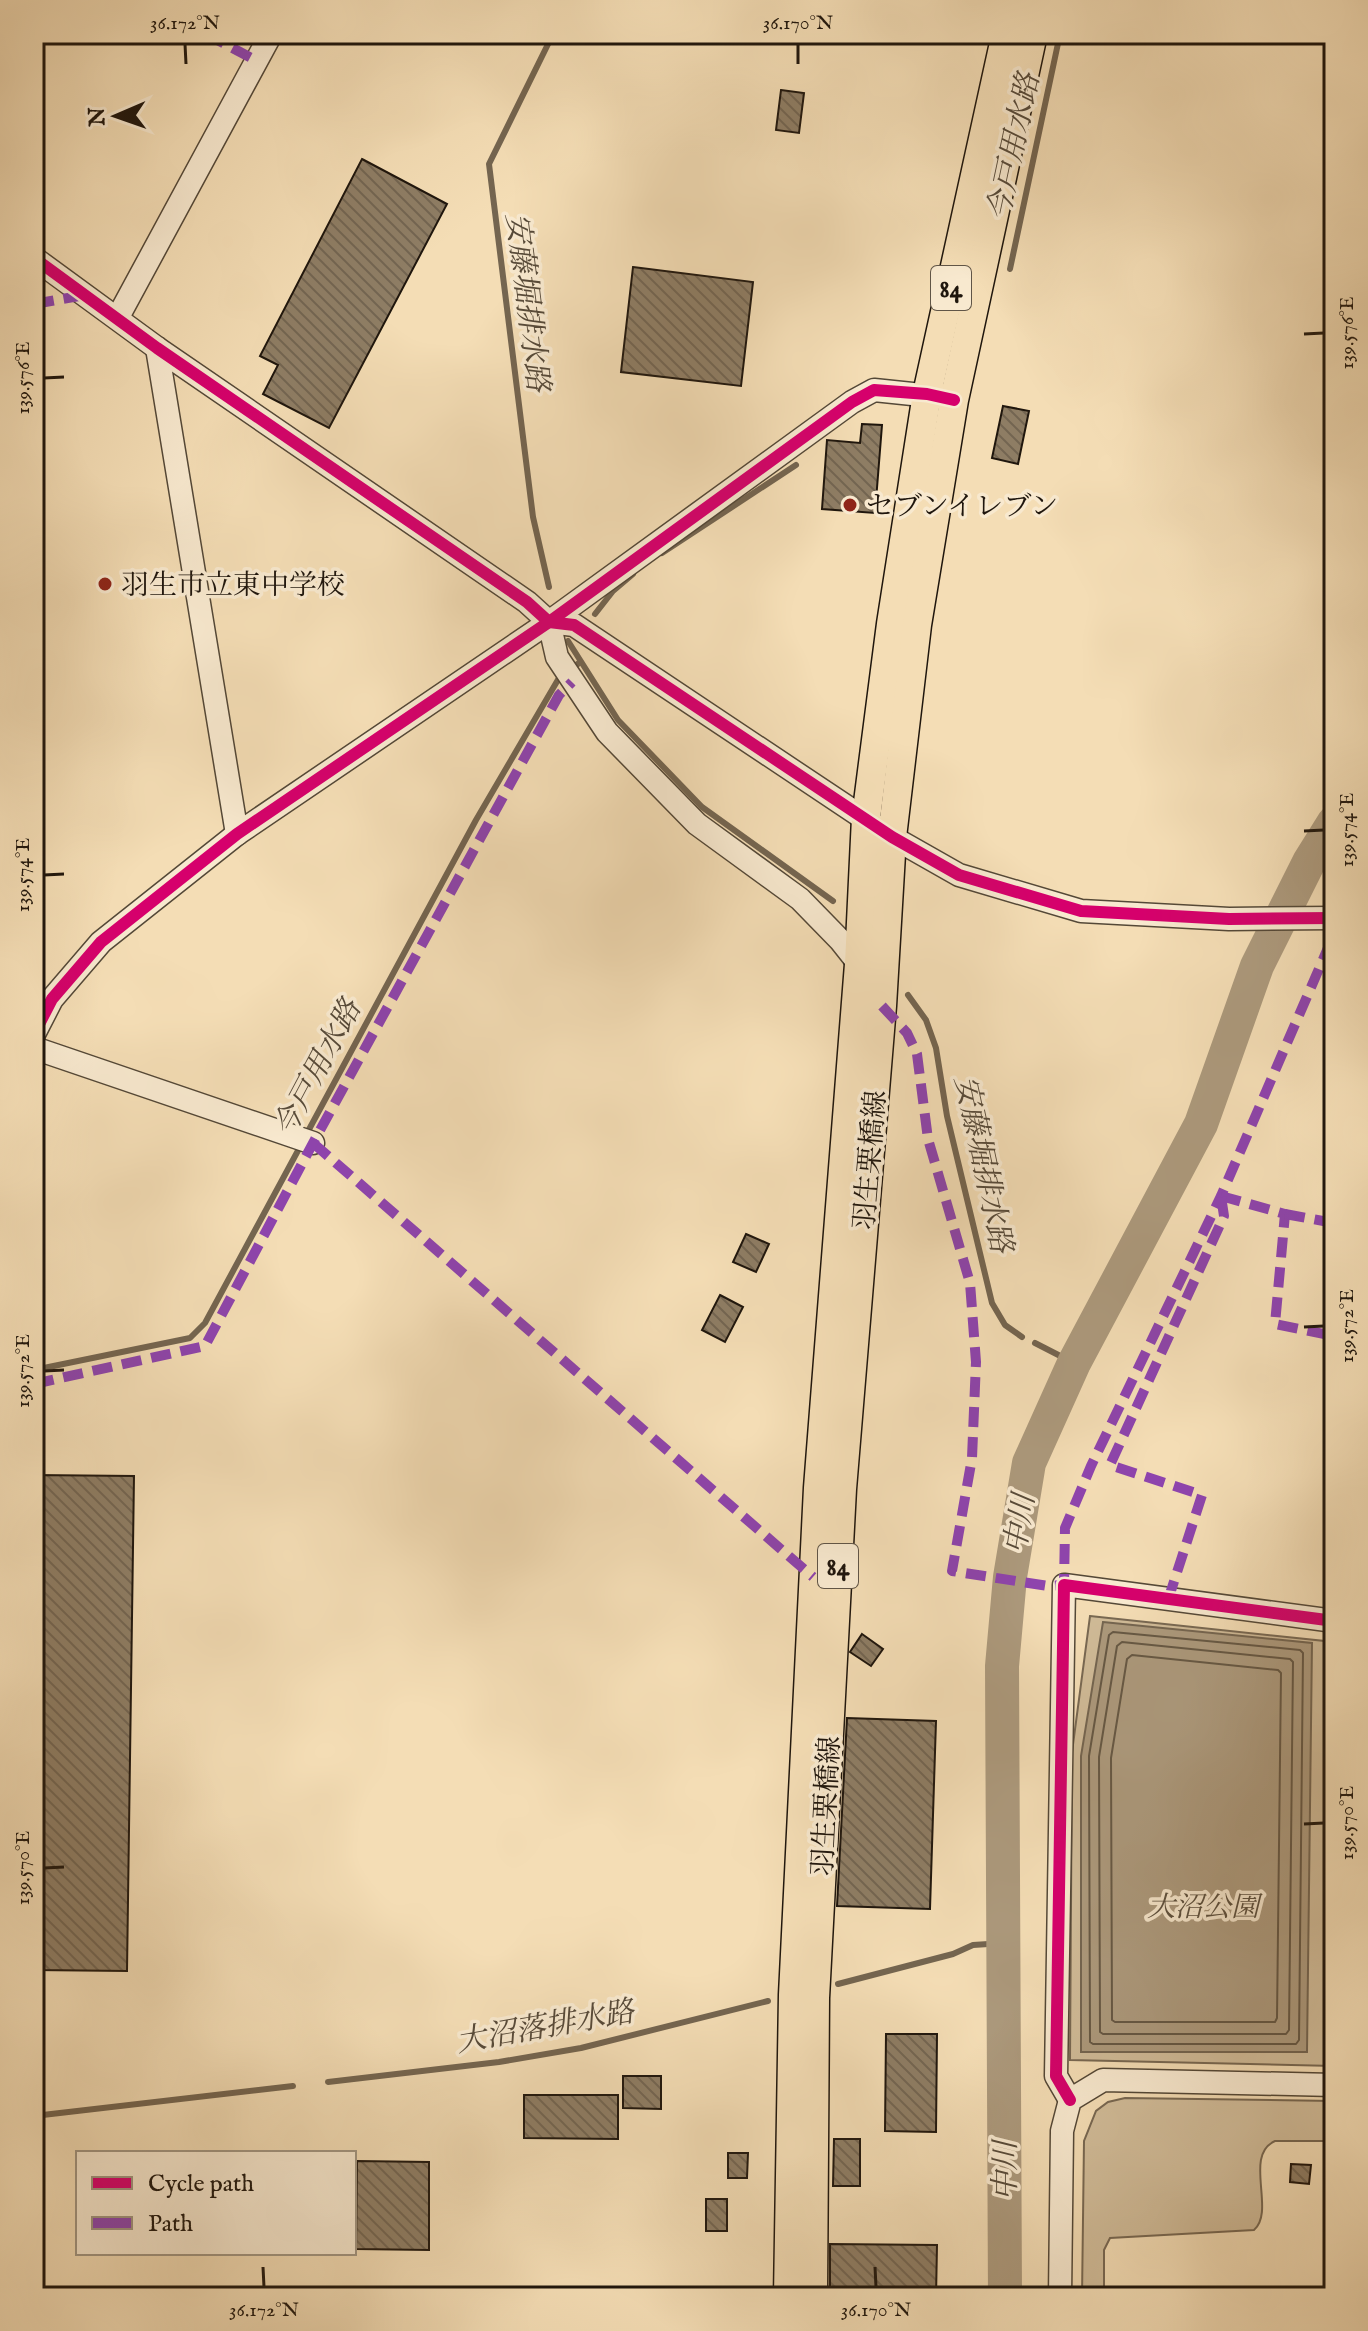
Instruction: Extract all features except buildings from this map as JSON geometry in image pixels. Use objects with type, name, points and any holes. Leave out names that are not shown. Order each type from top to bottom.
[{"type":"main road","name":"羽生栗橋線","points":[[788,2297],[793,1995],[817,1503],[859,964],[866,818],[891,624],[940,397],[1006,34]]},
{"type":"main road","name":"羽生栗橋線","points":[[813,2297],[815,1998],[842,1489],[882,1006],[892,837],[940,397],[1033,34]]},
{"type":"street","points":[[118,317],[271,34]]},
{"type":"street","points":[[34,258],[157,348],[527,602],[549,622],[557,657],[607,732],[697,824],[800,899],[859,964]]},
{"type":"street","points":[[157,348],[237,834]]},
{"type":"street","points":[[34,1034],[52,999],[101,942],[237,834],[549,622],[863,396],[874,390],[940,397]]},
{"type":"street","points":[[549,622],[574,625],[892,837],[959,875],[1081,911],[1229,919],[1334,918]]},
{"type":"street","points":[[34,1048],[313,1143]]},
{"type":"street","points":[[1070,2100],[1056,2076],[1064,1752],[1064,1585],[1334,1621]]},
{"type":"street","points":[[1060,2297],[1062,2131],[1070,2100],[1103,2080],[1334,2085]]},
{"type":"green space","name":"大沼公園","points":[[1090,1616],[1334,1642],[1334,2066],[1070,2060],[1072,1752]]},
{"type":"green space","points":[[1125,2098],[1334,2101],[1334,2141],[1275,2141],[1266,2148],[1260,2170],[1262,2210],[1254,2230],[1110,2238],[1104,2250],[1104,2297],[1082,2297],[1084,2141],[1096,2111],[1108,2102]]},
{"type":"water","name":"大沼公園","points":[[1103,1622],[1312,1643],[1307,2052],[1081,2052],[1081,1756]]},
{"type":"waterway","name":"安藤堀排水路","points":[[549,587],[533,517],[489,164],[553,34]]},
{"type":"waterway","name":"今戸用水路","points":[[1010,269],[1060,34]]},
{"type":"waterway","name":"今戸用水路","points":[[662,553],[796,465]]},
{"type":"waterway","name":"今戸用水路","points":[[595,614],[613,591],[633,574]]},
{"type":"waterway","name":"安藤堀排水路","points":[[568,641],[618,720],[702,807],[833,901]]},
{"type":"waterway","name":"今戸用水路","points":[[306,1135],[476,820],[559,678],[579,663]]},
{"type":"waterway","name":"中川","points":[[1005,2297],[1002,1666],[1010,1577],[1029,1463],[1074,1363],[1201,1124],[1257,966],[1309,862],[1334,822]]},
{"type":"waterway","name":"安藤堀排水路","points":[[908,995],[926,1020],[936,1048],[947,1116],[992,1303],[1005,1325],[1022,1337]]},
{"type":"waterway","name":"今戸用水路","points":[[34,1370],[190,1338],[205,1323],[301,1145]]},
{"type":"waterway","name":"安藤堀排水路","points":[[1035,1343],[1074,1363]]},
{"type":"waterway","name":"大沼落排水路","points":[[838,1984],[953,1954],[973,1945],[1004,1943]]},
{"type":"waterway","name":"大沼落排水路","points":[[328,2082],[499,2062],[581,2048],[768,2001]]},
{"type":"waterway","name":"大沼落排水路","points":[[34,2116],[293,2086]]},
{"type":"marked path","points":[[206,34],[257,61]]},
{"type":"marked path","points":[[34,304],[85,295]]},
{"type":"marked path","points":[[34,1384],[205,1346],[559,695],[572,682]]},
{"type":"marked path","points":[[882,1006],[907,1033],[917,1054],[928,1139],[970,1283],[976,1362],[972,1458],[952,1571],[1048,1586],[1064,1585],[1065,1528],[1091,1466],[1221,1196],[1334,934]]},
{"type":"marked path","points":[[313,1143],[813,1577]]},
{"type":"marked path","points":[[1221,1196],[1285,1214],[1275,1324],[1334,1336]]},
{"type":"marked path","points":[[1168,1600],[1202,1495],[1110,1465],[1224,1216],[1221,1196]]},
{"type":"marked path","points":[[1285,1214],[1334,1223]]},
{"type":"cycle path","points":[[34,258],[157,348],[527,602],[549,622],[574,625],[892,837],[959,875],[1081,911],[1229,919],[1334,918]]},
{"type":"cycle path","points":[[34,1034],[52,999],[101,942],[237,834],[549,622],[852,402],[874,390],[927,394],[954,400]]},
{"type":"cycle path","points":[[1070,2100],[1056,2076],[1064,1585],[1334,1621]]},
{"type":"place","name":"セブンイレブン","points":[[850,505]]},
{"type":"place","name":"羽生市立東中学校","points":[[105,584]]}]
